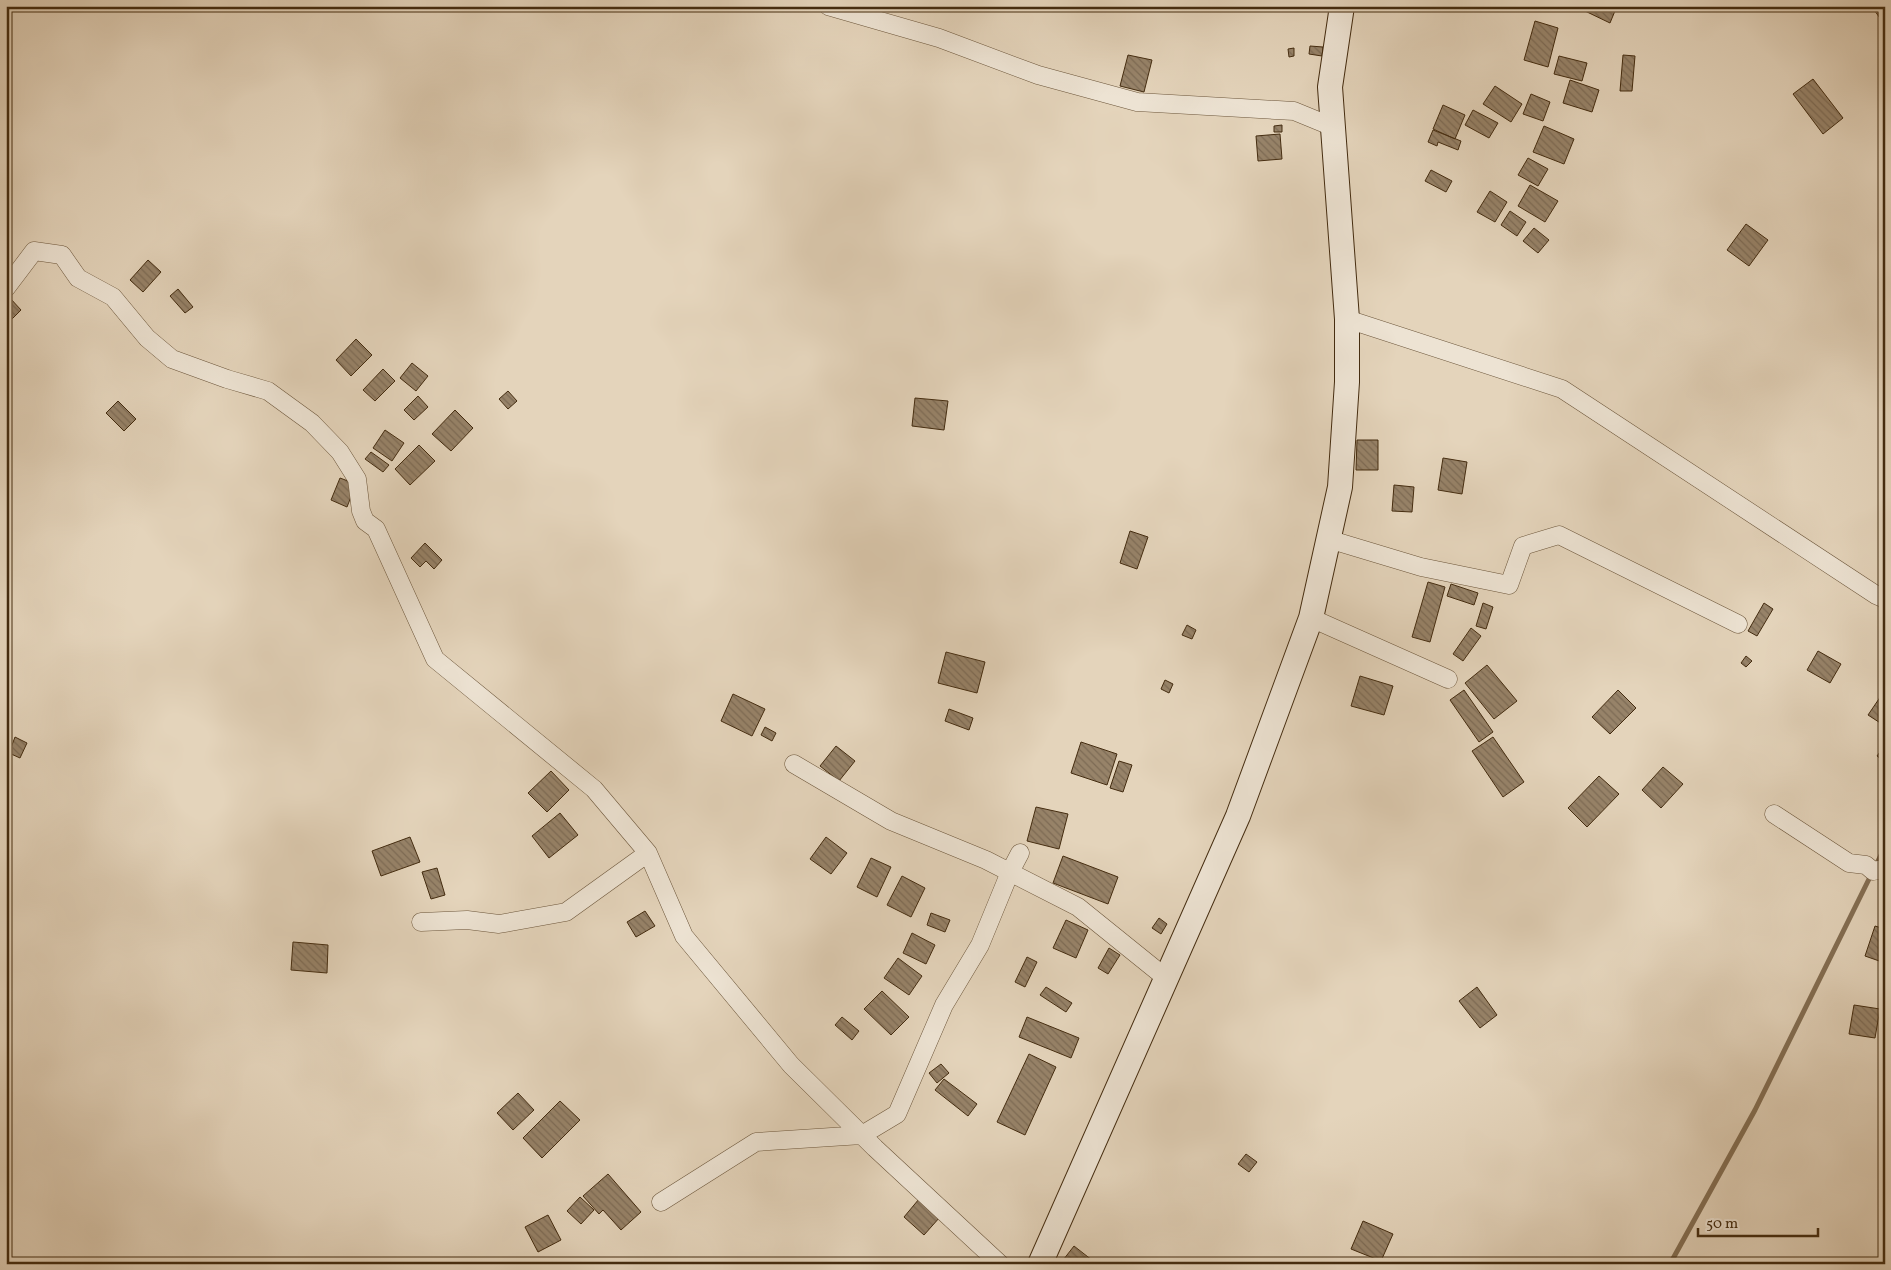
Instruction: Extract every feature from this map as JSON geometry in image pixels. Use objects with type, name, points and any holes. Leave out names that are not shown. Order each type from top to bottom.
[{"type":"main road","points":[[1040,1264],[1238,816],[1311,618],[1340,487],[1347,382],[1348,319],[1330,87],[1342,6]]},
{"type":"street","points":[[828,6],[939,38],[1038,75],[1137,102],[1294,111],[1333,127]]},
{"type":"street","points":[[6,288],[34,251],[62,255],[78,278],[113,297],[147,338],[172,359],[227,379],[268,391],[312,422],[340,452],[357,480],[361,511],[365,521],[376,529],[434,659],[594,789],[648,852],[684,936],[791,1065],[862,1135],[1000,1264]]},
{"type":"street","points":[[1348,319],[1562,389],[1876,596],[1885,599]]},
{"type":"street","points":[[1328,540],[1422,568],[1510,585],[1523,546],[1559,535],[1738,624]]},
{"type":"street","points":[[1311,618],[1448,679]]},
{"type":"street","points":[[794,764],[891,821],[986,860],[1078,907],[1166,978]]},
{"type":"street","points":[[1774,814],[1849,863],[1866,865],[1873,871],[1885,869]]},
{"type":"street","points":[[420,922],[467,920],[499,924],[566,912],[648,852]]},
{"type":"street","points":[[661,1202],[756,1142],[862,1135],[897,1114],[944,1005],[980,945],[1010,872],[1020,853]]},
{"type":"building","points":[[1587,6],[1617,6],[1610,23],[1585,11]]},
{"type":"building","points":[[1871,6],[1885,6],[1885,21],[1883,22]]},
{"type":"building","points":[[1535,21],[1558,28],[1548,67],[1524,60]]},
{"type":"building","points":[[1310,46],[1323,47],[1322,56],[1309,54]]},
{"type":"building","points":[[1294,48],[1294,56],[1289,57],[1288,49]]},
{"type":"building","points":[[1128,55],[1152,60],[1144,92],[1120,86]]},
{"type":"building","points":[[1623,55],[1635,56],[1632,91],[1620,91]]},
{"type":"building","points":[[1559,56],[1587,63],[1582,81],[1554,74]]},
{"type":"building","points":[[1813,79],[1843,118],[1823,134],[1793,94]]},
{"type":"building","points":[[1570,80],[1599,90],[1592,112],[1563,103]]},
{"type":"building","points":[[1495,86],[1522,104],[1511,122],[1483,104]]},
{"type":"building","points":[[1531,94],[1550,102],[1543,121],[1523,114]]},
{"type":"building","points":[[1443,105],[1465,115],[1455,139],[1433,129]]},
{"type":"building","points":[[1473,110],[1498,123],[1489,138],[1465,125]]},
{"type":"building","points":[[1282,125],[1282,132],[1274,132],[1274,126]]},
{"type":"building","points":[[1544,126],[1574,139],[1564,164],[1533,152]]},
{"type":"building","points":[[1433,130],[1461,141],[1458,150],[1438,142],[1437,146],[1428,142]]},
{"type":"building","points":[[1280,134],[1282,159],[1258,161],[1256,136]]},
{"type":"building","points":[[1528,158],[1548,169],[1538,186],[1518,175]]},
{"type":"building","points":[[1431,170],[1452,181],[1446,192],[1425,181]]},
{"type":"building","points":[[1530,185],[1558,201],[1545,222],[1518,206]]},
{"type":"building","points":[[1490,191],[1507,202],[1495,222],[1477,212]]},
{"type":"building","points":[[1510,211],[1526,222],[1517,236],[1501,225]]},
{"type":"building","points":[[1746,224],[1768,240],[1749,266],[1727,250]]},
{"type":"building","points":[[1534,228],[1549,240],[1538,253],[1523,241]]},
{"type":"building","points":[[148,260],[161,272],[143,292],[130,280]]},
{"type":"building","points":[[178,289],[193,307],[185,313],[170,296]]},
{"type":"building","points":[[10,298],[21,310],[10,321],[6,316],[6,302]]},
{"type":"building","points":[[356,339],[372,355],[351,376],[336,360]]},
{"type":"building","points":[[412,363],[428,376],[416,391],[400,378]]},
{"type":"building","points":[[383,369],[395,381],[375,401],[363,390]]},
{"type":"building","points":[[508,391],[517,401],[508,409],[499,399]]},
{"type":"building","points":[[418,396],[428,407],[414,420],[404,410]]},
{"type":"building","points":[[915,398],[948,401],[944,430],[912,426]]},
{"type":"building","points":[[118,401],[136,419],[124,431],[106,413]]},
{"type":"building","points":[[455,410],[473,428],[451,451],[432,434]]},
{"type":"building","points":[[385,430],[404,443],[392,461],[373,448]]},
{"type":"building","points":[[1357,440],[1378,440],[1378,470],[1356,470]]},
{"type":"building","points":[[419,445],[435,461],[410,485],[395,469]]},
{"type":"building","points":[[371,452],[389,465],[383,472],[365,459]]},
{"type":"building","points":[[1443,458],[1467,462],[1462,494],[1438,490]]},
{"type":"building","points":[[340,478],[356,484],[347,507],[331,500]]},
{"type":"building","points":[[1394,485],[1414,487],[1412,512],[1392,511]]},
{"type":"building","points":[[1130,531],[1148,537],[1137,569],[1120,563]]},
{"type":"building","points":[[425,543],[442,560],[434,569],[426,561],[420,567],[411,558]]},
{"type":"building","points":[[1428,582],[1445,587],[1430,642],[1412,637]]},
{"type":"building","points":[[1451,584],[1478,593],[1474,605],[1447,596]]},
{"type":"building","points":[[1483,603],[1493,607],[1486,629],[1476,626]]},
{"type":"building","points":[[1764,603],[1773,609],[1757,636],[1748,631]]},
{"type":"building","points":[[1187,625],[1196,630],[1192,639],[1182,635]]},
{"type":"building","points":[[1471,628],[1481,636],[1463,661],[1453,654]]},
{"type":"building","points":[[1818,651],[1841,664],[1830,683],[1807,670]]},
{"type":"building","points":[[946,652],[985,662],[977,693],[938,683]]},
{"type":"building","points":[[1746,656],[1752,661],[1746,667],[1741,663]]},
{"type":"building","points":[[1487,665],[1517,701],[1494,719],[1465,683]]},
{"type":"building","points":[[1360,676],[1393,686],[1384,715],[1351,706]]},
{"type":"building","points":[[1165,680],[1173,684],[1169,693],[1161,689]]},
{"type":"building","points":[[1464,690],[1493,732],[1479,742],[1450,700]]},
{"type":"building","points":[[1618,690],[1636,708],[1610,734],[1592,717]]},
{"type":"building","points":[[1885,690],[1885,726],[1868,715]]},
{"type":"building","points":[[733,694],[765,709],[752,736],[721,721]]},
{"type":"building","points":[[949,709],[973,718],[969,730],[945,721]]},
{"type":"building","points":[[765,727],[776,733],[772,741],[761,735]]},
{"type":"building","points":[[15,737],[27,743],[20,758],[9,753]]},
{"type":"building","points":[[1493,737],[1524,782],[1503,797],[1472,751]]},
{"type":"building","points":[[1081,742],[1117,754],[1107,785],[1071,773]]},
{"type":"building","points":[[1885,745],[1885,762],[1877,756]]},
{"type":"building","points":[[836,746],[855,761],[839,781],[820,766]]},
{"type":"building","points":[[1119,761],[1132,765],[1123,792],[1110,788]]},
{"type":"building","points":[[1663,767],[1683,784],[1661,808],[1642,790]]},
{"type":"building","points":[[551,771],[569,790],[547,812],[528,793]]},
{"type":"building","points":[[1599,776],[1619,794],[1587,827],[1568,808]]},
{"type":"building","points":[[1036,807],[1068,814],[1059,849],[1027,841]]},
{"type":"building","points":[[560,813],[578,835],[549,858],[532,836]]},
{"type":"building","points":[[410,837],[420,862],[381,876],[372,851]]},
{"type":"building","points":[[826,837],[847,853],[831,874],[810,859]]},
{"type":"building","points":[[1063,856],[1118,877],[1108,904],[1053,883]]},
{"type":"building","points":[[871,858],[891,867],[877,897],[857,887]]},
{"type":"building","points":[[437,868],[445,895],[431,899],[422,872]]},
{"type":"building","points":[[902,876],[925,888],[911,917],[887,905]]},
{"type":"building","points":[[645,911],[655,926],[636,937],[627,922]]},
{"type":"building","points":[[931,913],[950,920],[945,932],[927,925]]},
{"type":"building","points":[[1159,918],[1167,924],[1161,934],[1152,928]]},
{"type":"building","points":[[1066,920],[1088,930],[1076,958],[1053,948]]},
{"type":"building","points":[[1875,926],[1885,929],[1885,963],[1865,956]]},
{"type":"building","points":[[912,933],[935,945],[926,964],[903,953]]},
{"type":"building","points":[[293,942],[328,945],[327,973],[291,970]]},
{"type":"building","points":[[1109,948],[1120,955],[1108,974],[1098,968]]},
{"type":"building","points":[[1027,957],[1037,962],[1025,987],[1015,982]]},
{"type":"building","points":[[898,958],[922,976],[909,995],[884,978]]},
{"type":"building","points":[[1046,987],[1072,1003],[1066,1012],[1040,995]]},
{"type":"building","points":[[1477,987],[1497,1015],[1480,1028],[1459,1001]]},
{"type":"building","points":[[882,991],[909,1017],[891,1035],[864,1009]]},
{"type":"building","points":[[1854,1005],[1880,1009],[1875,1038],[1849,1034]]},
{"type":"building","points":[[842,1017],[859,1031],[852,1040],[835,1025]]},
{"type":"building","points":[[1027,1017],[1079,1038],[1071,1058],[1019,1037]]},
{"type":"building","points":[[1029,1054],[1056,1067],[1025,1135],[997,1122]]},
{"type":"building","points":[[941,1064],[949,1073],[937,1083],[929,1073]]},
{"type":"building","points":[[944,1079],[977,1104],[968,1116],[935,1090]]},
{"type":"building","points":[[518,1093],[534,1110],[513,1130],[497,1113]]},
{"type":"building","points":[[560,1101],[580,1120],[542,1158],[523,1138]]},
{"type":"building","points":[[1246,1154],[1257,1162],[1249,1172],[1238,1164]]},
{"type":"building","points":[[608,1174],[641,1212],[621,1230],[603,1210],[599,1214],[583,1196]]},
{"type":"building","points":[[580,1197],[594,1210],[581,1224],[567,1211]]},
{"type":"building","points":[[919,1199],[940,1217],[924,1235],[904,1217]]},
{"type":"building","points":[[548,1215],[561,1240],[538,1252],[525,1227]]},
{"type":"building","points":[[1363,1221],[1393,1234],[1381,1261],[1351,1249]]},
{"type":"building","points":[[1074,1246],[1097,1264],[1060,1264]]},
{"type":"waterway","points":[[1875,867],[1885,847]]},
{"type":"waterway","points":[[1670,1264],[1755,1110],[1871,875]]}]
